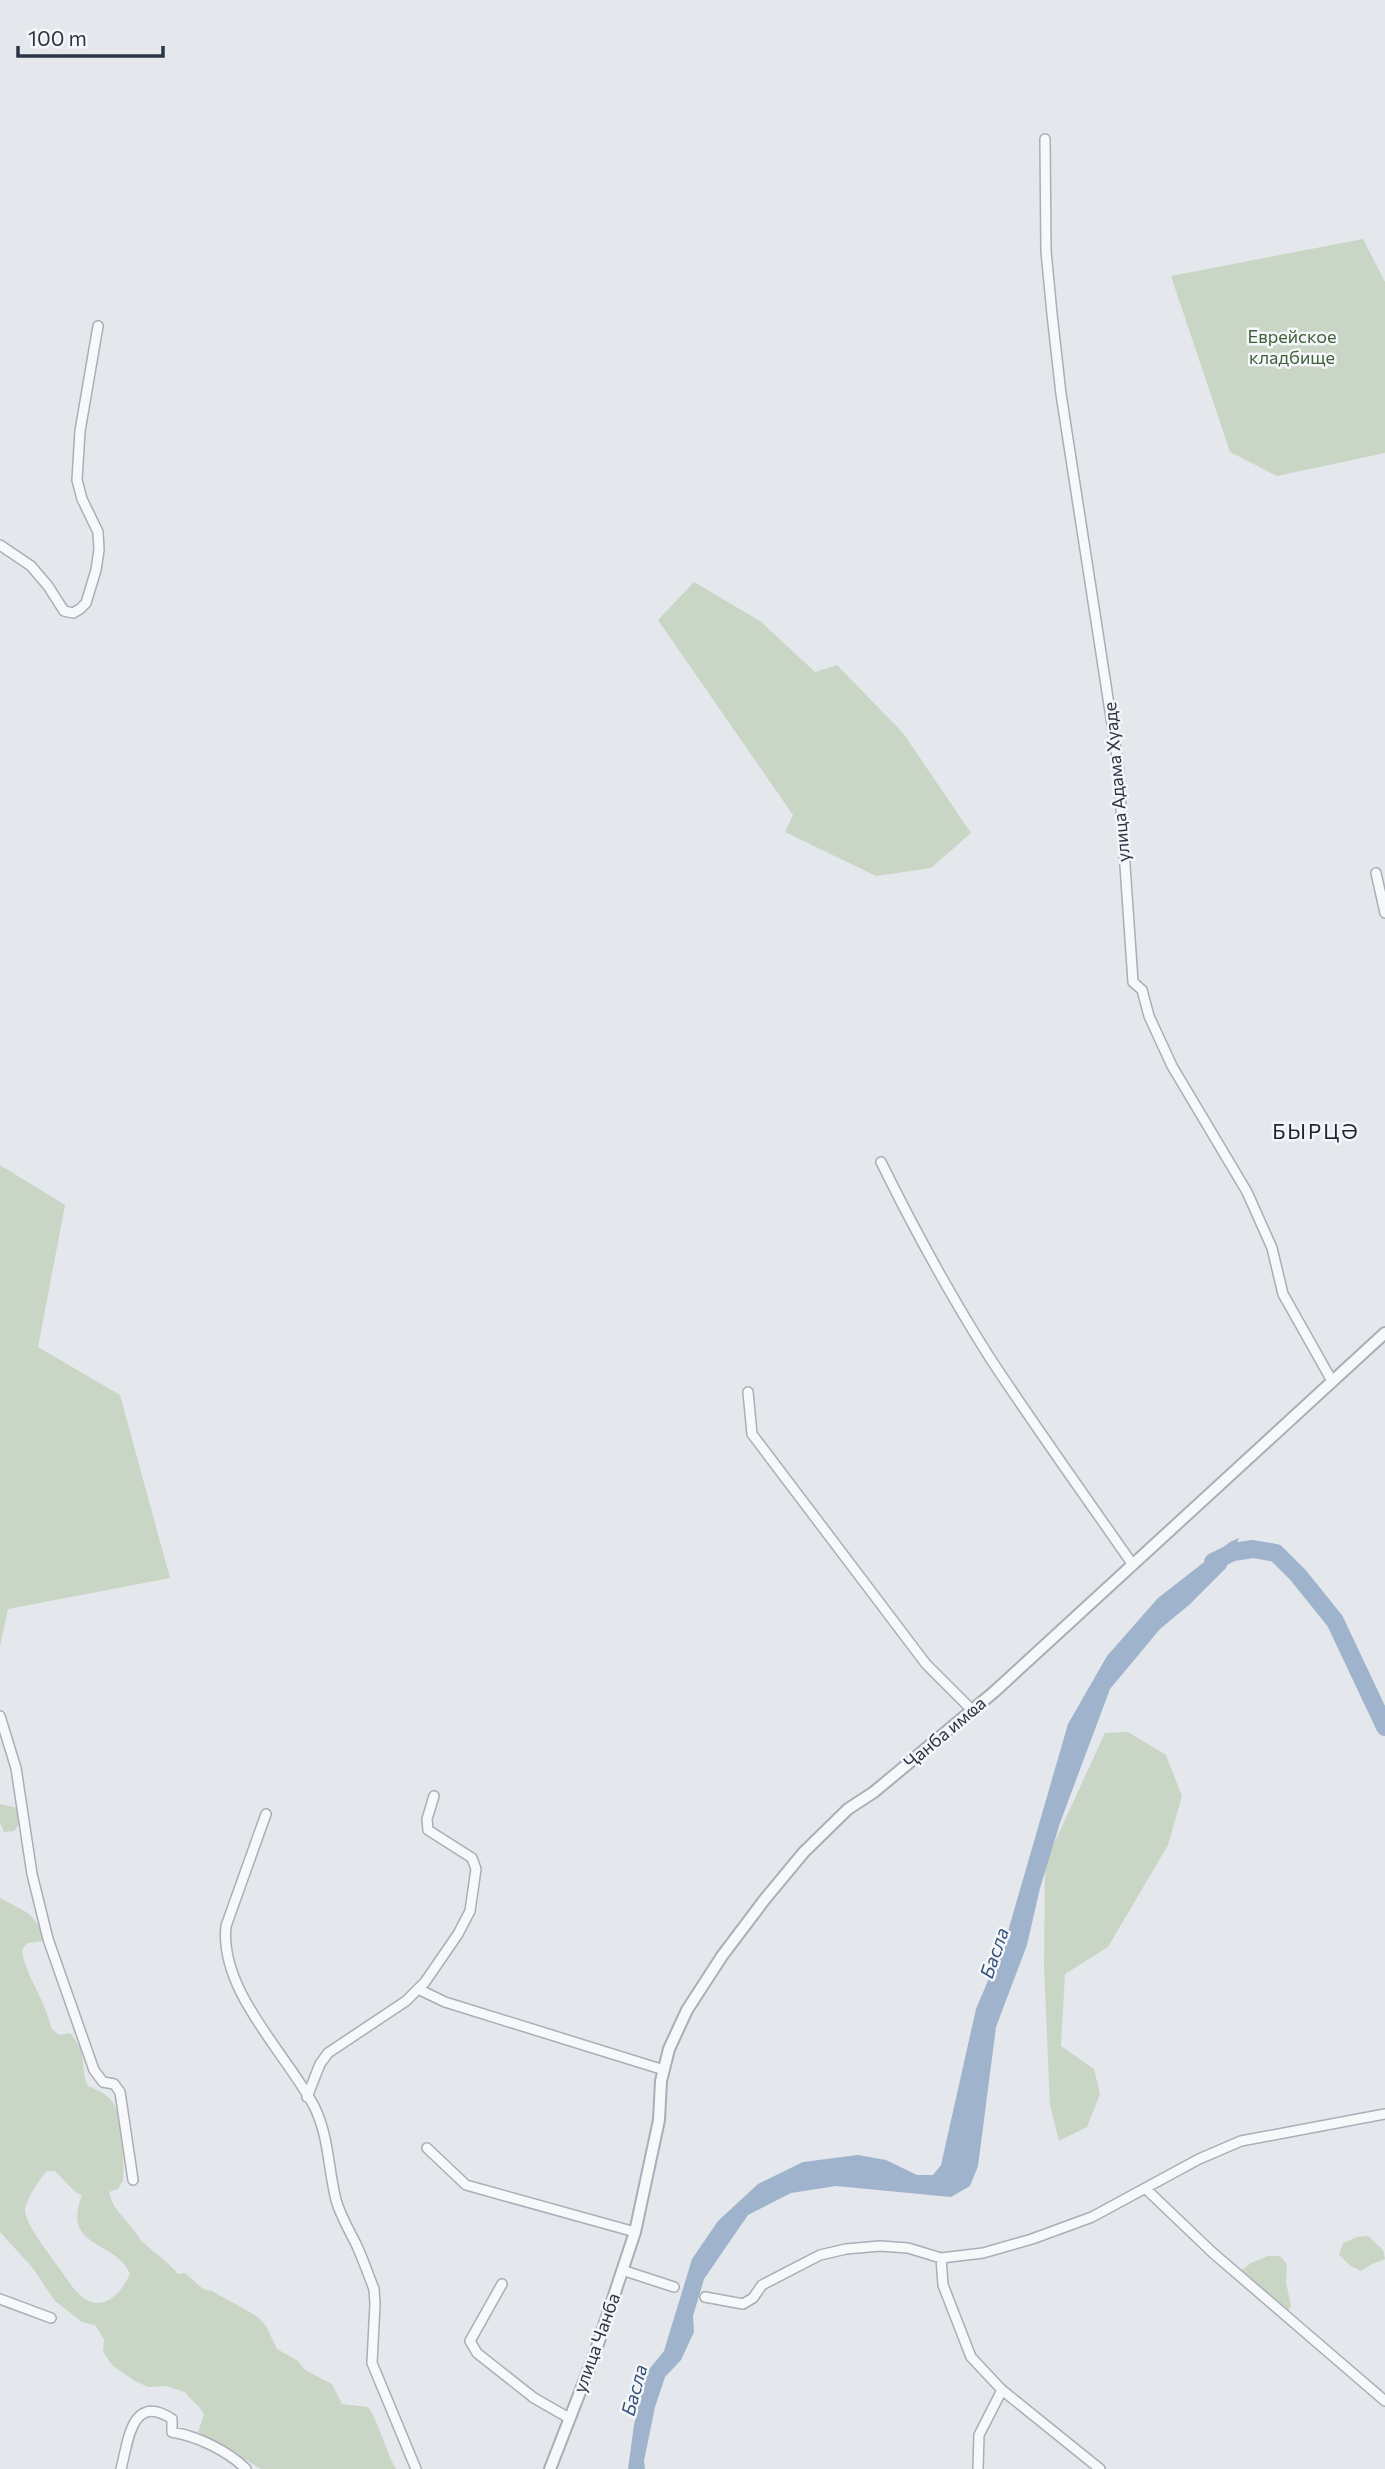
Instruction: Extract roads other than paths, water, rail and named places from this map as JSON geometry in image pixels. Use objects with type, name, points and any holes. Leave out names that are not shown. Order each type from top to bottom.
[{"type":"street","name":"улица Адама Хуаде","points":[[1045,139],[1046,251],[1052,314],[1061,394],[1118,763],[1133,982],[1142,990],[1149,1016],[1172,1066],[1247,1192],[1272,1248],[1283,1294],[1332,1381]]},
{"type":"street","points":[[0,545],[31,566],[64,611],[73,613],[86,603],[96,570],[98,532],[82,499],[77,471],[80,431],[98,326]]},
{"type":"street","points":[[1376,873],[1385,913]]},
{"type":"street","points":[[881,1162],[912,1224],[989,1355],[1133,1565]]},
{"type":"street","name":"Ҷанба имҩа","points":[[639,2215],[659,2120],[664,2070],[675,2032],[722,1956],[804,1852],[849,1808],[874,1792],[972,1710],[1385,1333]]},
{"type":"street","points":[[748,1392],[752,1434],[926,1664],[972,1710]]},
{"type":"street","points":[[0,1716],[16,1768],[32,1874],[48,1940],[94,2070],[103,2082],[114,2084],[120,2092],[133,2180]]},
{"type":"street","points":[[307,2097],[320,2064],[328,2053],[407,2000],[418,1989],[458,1934],[470,1911],[475,1869],[472,1858],[428,1830],[427,1819],[434,1796]]},
{"type":"street","points":[[266,1814],[226,1926],[227,1960],[233,1979],[248,2005],[314,2107],[328,2145],[336,2201],[374,2289],[372,2363],[416,2469]]},
{"type":"street","points":[[418,1989],[445,2002],[664,2070]]},
{"type":"street","points":[[705,2297],[743,2304],[753,2298],[762,2285],[791,2269],[820,2255],[846,2249],[880,2246],[908,2248],[941,2258],[983,2253],[1092,2217],[1199,2158],[1241,2141],[1385,2114]]},
{"type":"street","points":[[427,2148],[466,2185],[473,2188],[635,2232]]},
{"type":"street","points":[[1146,2189],[1213,2253],[1385,2401]]},
{"type":"street","name":"улица Чанба","points":[[550,2469],[594,2356],[639,2215]]},
{"type":"street","points":[[941,2258],[943,2286],[971,2357],[1002,2390],[1100,2469]]},
{"type":"street","points":[[622,2270],[674,2287]]},
{"type":"street","points":[[502,2284],[470,2341],[471,2345],[477,2353],[534,2398],[569,2418]]},
{"type":"street","points":[[0,2299],[51,2318]]},
{"type":"street","points":[[978,2469],[979,2435],[1002,2390]]},
{"type":"street","points":[[121,2469],[133,2423],[141,2414],[153,2411],[163,2412],[172,2419],[172,2432],[185,2434],[231,2457],[246,2469]]},
{"type":"water","points":[[1239,1538],[1226,1568],[1160,1629],[1110,1689],[1060,1823],[1040,1888],[1027,1945],[996,2027],[978,2166],[970,2186],[951,2197],[836,2186],[791,2193],[748,2215],[704,2279],[693,2316],[694,2332],[681,2360],[665,2377],[655,2407],[644,2461],[645,2469],[628,2469],[634,2425],[646,2373],[664,2351],[692,2259],[718,2221],[758,2184],[803,2162],[858,2155],[886,2160],[917,2175],[933,2175],[941,2165],[976,2009],[1006,1938],[1068,1724],[1107,1656],[1158,1598],[1230,1542]]},
{"type":"waterway","name":"Басла","points":[[1213,1562],[1233,1552],[1253,1549],[1276,1553],[1298,1575],[1335,1621],[1385,1727]]},
{"type":"district","name":"БЫРЦӘ","points":[[1316,1132]]},
{"type":"park label","name":"Еврейское кладбище","points":[[1292,347]]}]
